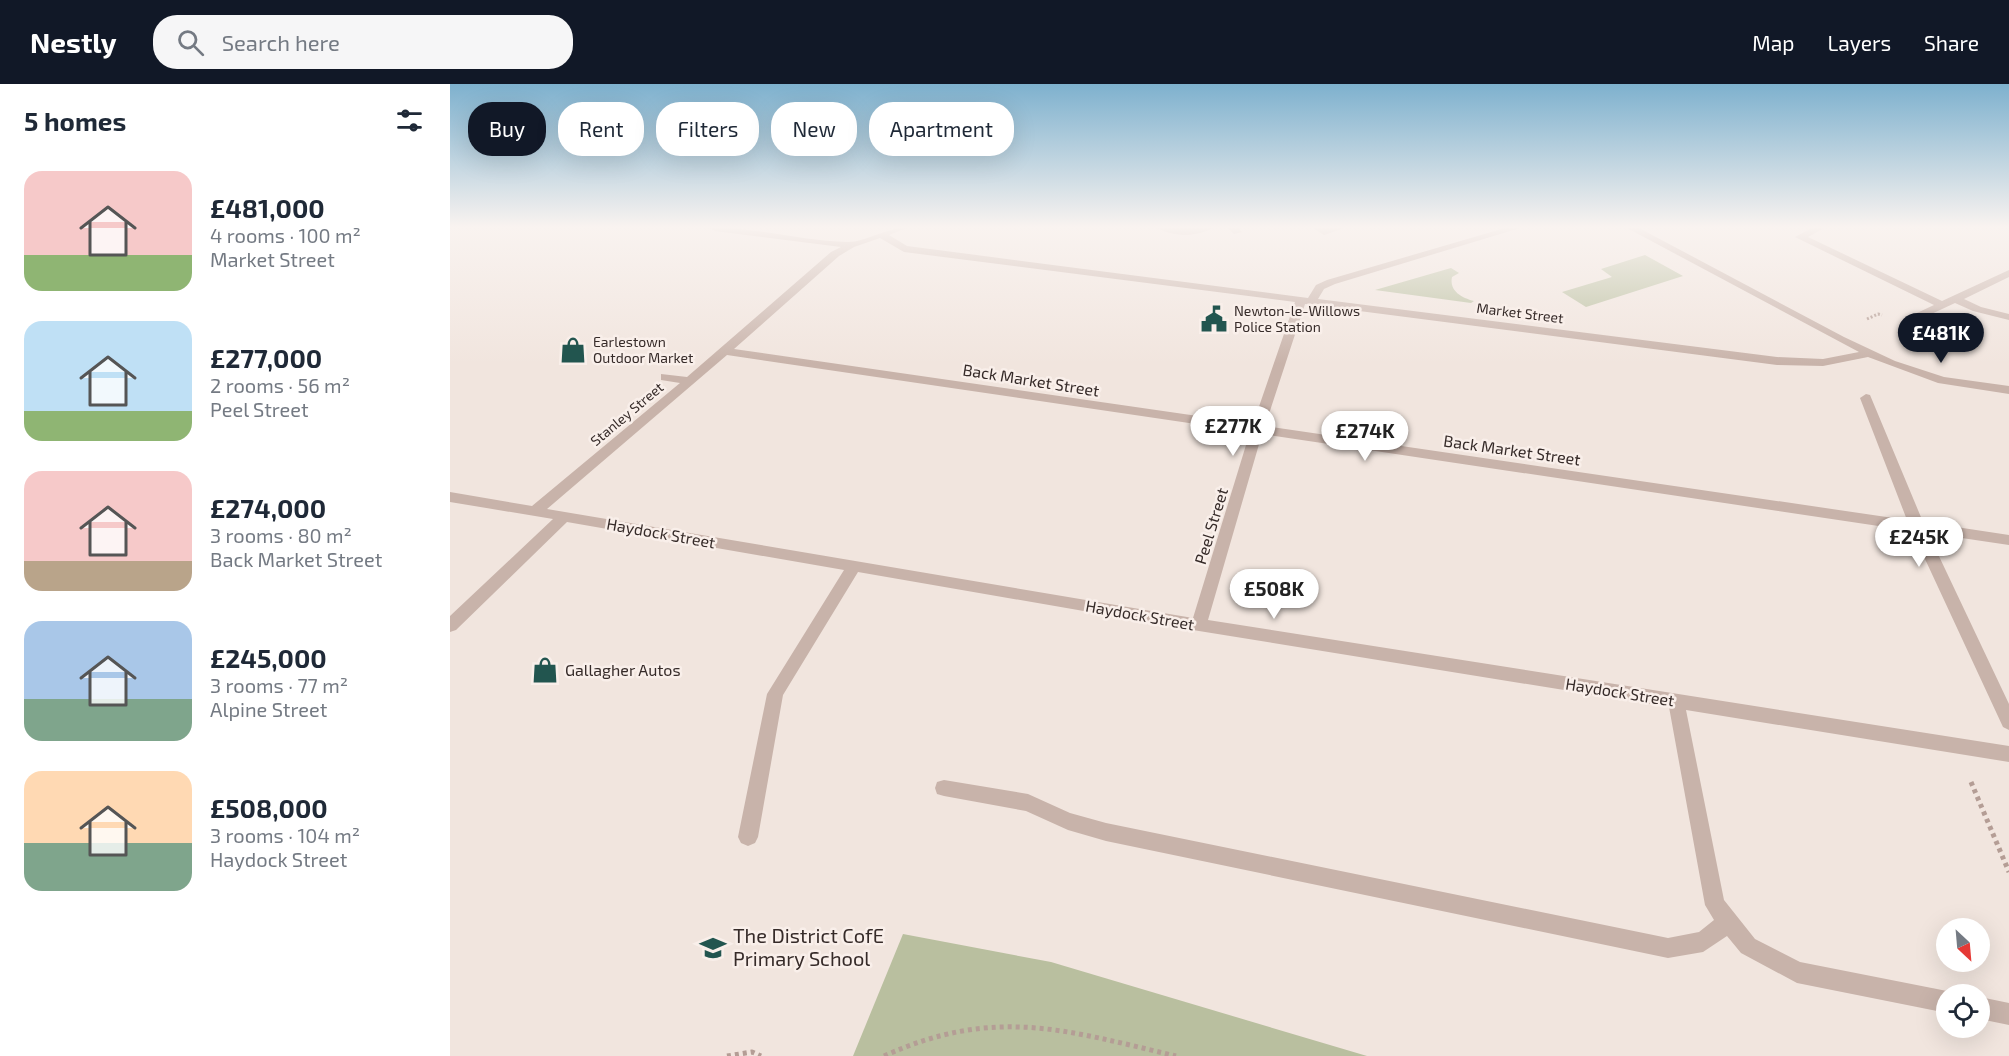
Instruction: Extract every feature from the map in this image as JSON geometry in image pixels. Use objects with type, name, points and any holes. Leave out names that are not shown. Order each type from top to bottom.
[{"type":"street","name":"Stanley Street","points":[[535,511],[690,381],[813,273]]},
{"type":"street","name":"Market Street","points":[[1096,273],[1777,361],[1829,362],[1852,359],[1868,353]]},
{"type":"street","points":[[1306,300],[1320,287],[1360,273]]},
{"type":"street","points":[[1718,273],[1868,353],[1942,380],[2009,390]]},
{"type":"street","points":[[1877,273],[1941,304]]},
{"type":"street","points":[[1908,321],[2008,273]]},
{"type":"street","points":[[1954,298],[1986,312],[2009,317]]},
{"type":"street","name":"Peel Street","points":[[1199,626],[1257,430],[1306,300]]},
{"type":"street","name":"Back Market Street","points":[[724,351],[2009,540]]},
{"type":"street","points":[[665,377],[690,381]]},
{"type":"street","points":[[1866,398],[1917,526],[2009,722]]},
{"type":"street","name":"Haydock Street","points":[[450,497],[1199,626],[2009,754]]},
{"type":"street","points":[[450,626],[564,517]]},
{"type":"street","points":[[748,837],[775,694],[854,566]]},
{"type":"street","points":[[1676,701],[1715,906],[1748,946],[1797,972],[1936,1000]]},
{"type":"street","points":[[944,788],[1028,803],[1068,821],[1106,832],[1668,948],[1703,942],[1728,922]]},
{"type":"street","points":[[1990,1010],[2009,1014]]},
{"type":"path","points":[[1961,747],[1972,787],[2009,872]]},
{"type":"path","points":[[884,1056],[935,1035],[1004,1025],[1080,1032],[1176,1056]]},
{"type":"path","points":[[727,1056],[752,1052],[761,1056]]},
{"type":"green space","points":[[1432,273],[1458,273],[1452,277],[1454,290],[1461,296],[1474,301],[1471,303],[1375,290]]},
{"type":"green space","points":[[1607,273],[1678,273],[1683,276],[1586,307],[1562,292],[1612,277]]},
{"type":"green space","points":[[903,934],[1051,962],[1367,1056],[853,1056]]},
{"type":"place","name":"Newton-le-Willows Police Station","points":[[1214,319]]},
{"type":"place","name":"Earlestown Outdoor Market","points":[[573,350]]},
{"type":"place","name":"Gallagher Autos","points":[[545,670]]},
{"type":"place","name":"The District CofE Primary School","points":[[713,948]]}]
